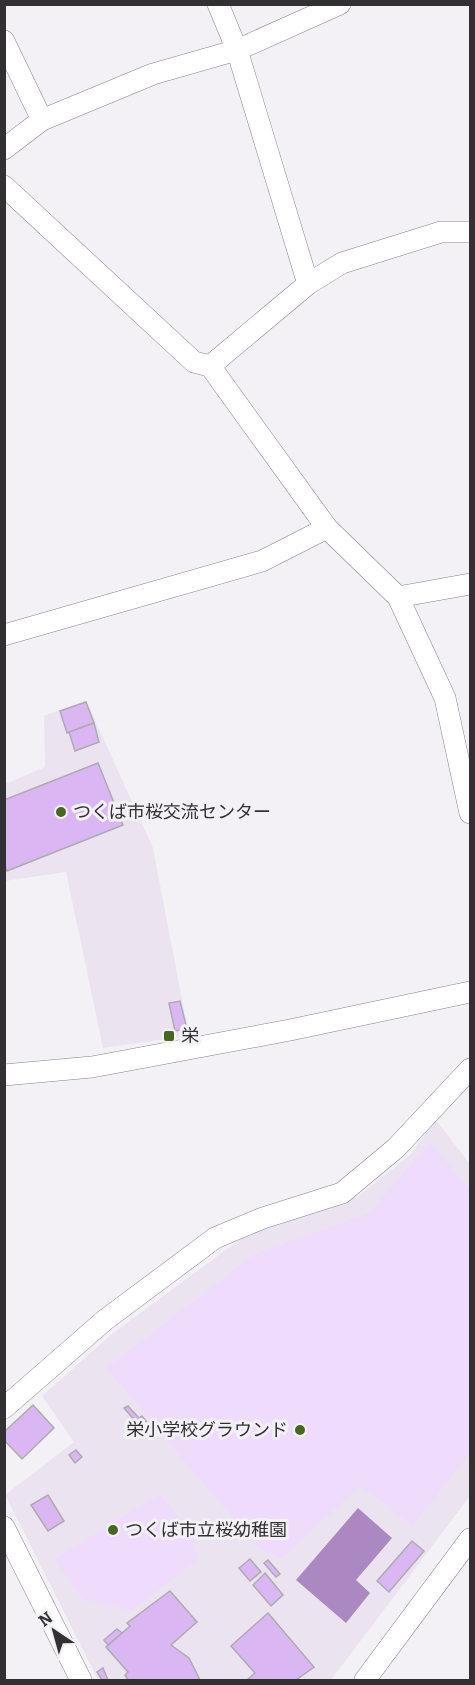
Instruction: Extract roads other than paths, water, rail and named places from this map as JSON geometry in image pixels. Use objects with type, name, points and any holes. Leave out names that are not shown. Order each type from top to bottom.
[{"type":"street","points":[[218,4],[237,50],[308,284]]},
{"type":"street","points":[[4,149],[42,120],[153,74],[237,50],[340,4]]},
{"type":"street","points":[[4,41],[42,120]]},
{"type":"street","points":[[4,186],[194,362],[210,366],[327,528],[398,597],[445,698],[471,813]]},
{"type":"street","points":[[210,366],[308,284],[342,262],[441,231],[471,232]]},
{"type":"street","points":[[4,634],[261,561],[327,528]]},
{"type":"street","points":[[398,597],[471,584]]},
{"type":"street","points":[[4,1074],[92,1067],[290,1030],[471,992]]},
{"type":"street","points":[[4,1408],[105,1320],[215,1238],[263,1218],[342,1193],[396,1148],[471,1070]]},
{"type":"street","points":[[4,1527],[81,1680]]},
{"type":"street","points":[[365,1680],[471,1539]]},
{"type":"place","name":"つくば市桜交流センター","points":[[61,812]]},
{"type":"place","name":"栄","points":[[169,1036]]},
{"type":"place","name":"栄小学校グラウンド","points":[[300,1430]]},
{"type":"place","name":"つくば市立桜幼稚園","points":[[113,1530]]}]
